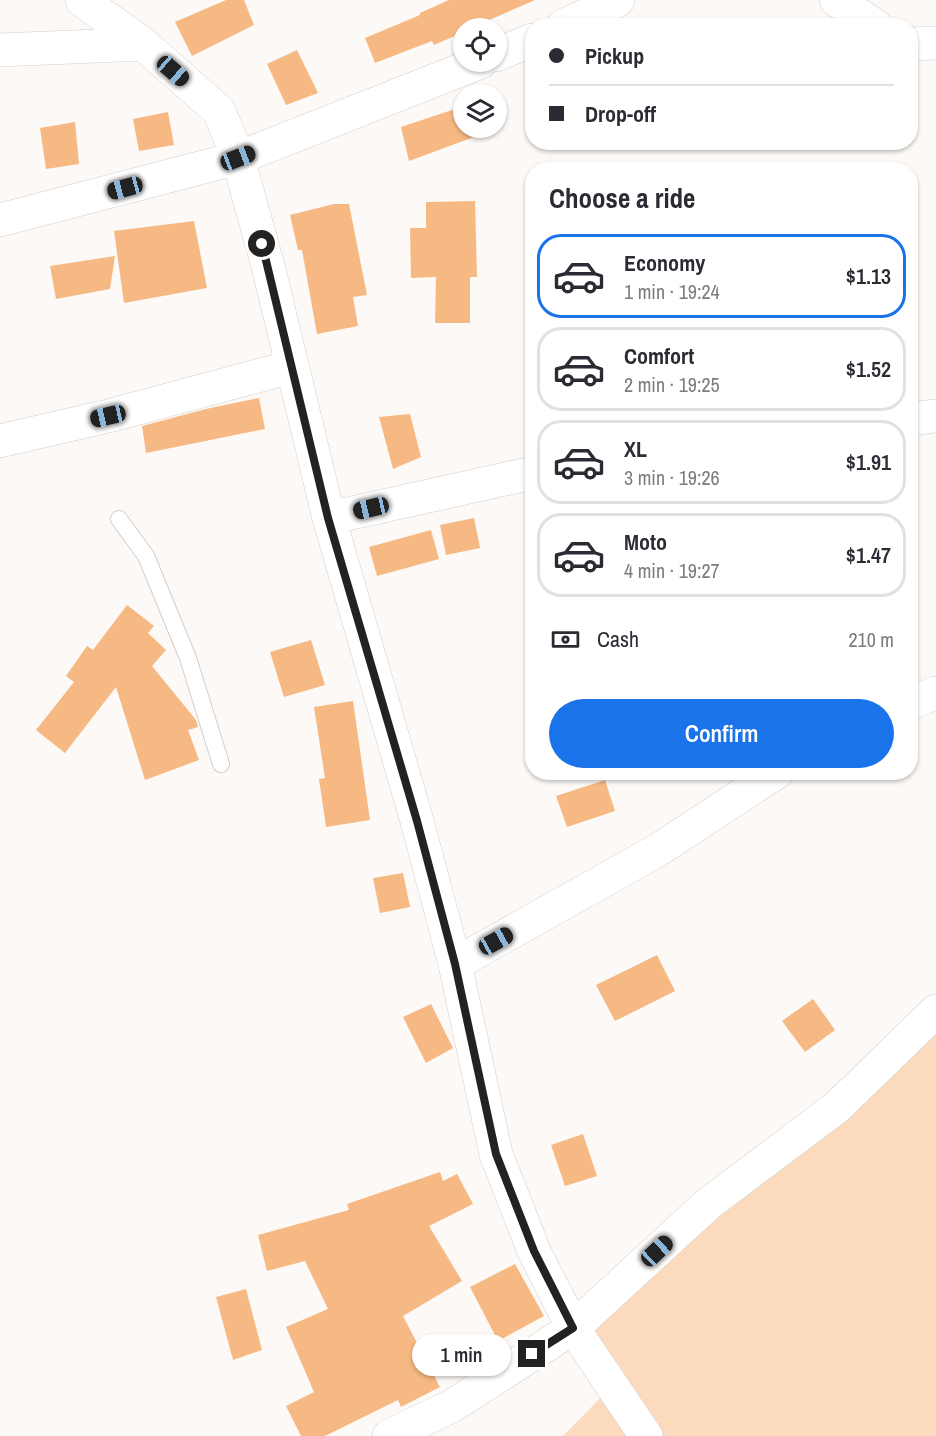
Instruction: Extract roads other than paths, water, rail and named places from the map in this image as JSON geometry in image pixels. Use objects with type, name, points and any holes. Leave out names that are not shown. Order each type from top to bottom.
[{"type":"street","points":[[82,0],[142,44],[219,111],[238,158],[268,266],[328,518],[417,821],[455,964],[496,1154],[534,1251],[573,1328],[646,1436]]},
{"type":"street","points":[[580,18],[618,0]]},
{"type":"street","points":[[836,0],[864,18]]},
{"type":"street","points":[[507,50],[525,43]]},
{"type":"street","points":[[918,44],[936,43]]},
{"type":"street","points":[[0,50],[142,44]]},
{"type":"street","points":[[0,220],[238,158],[456,72]]},
{"type":"street","points":[[0,441],[108,416],[291,367]]},
{"type":"street","points":[[918,418],[936,416]]},
{"type":"street","points":[[328,518],[525,475]]},
{"type":"street","points":[[918,700],[936,693]]},
{"type":"street","points":[[455,964],[658,850],[765,780]]},
{"type":"street","points":[[389,1436],[452,1406],[573,1328],[708,1204],[837,1107],[936,1011]]},
{"type":"lane","points":[[119,519],[146,556],[188,658],[220,764]]}]
